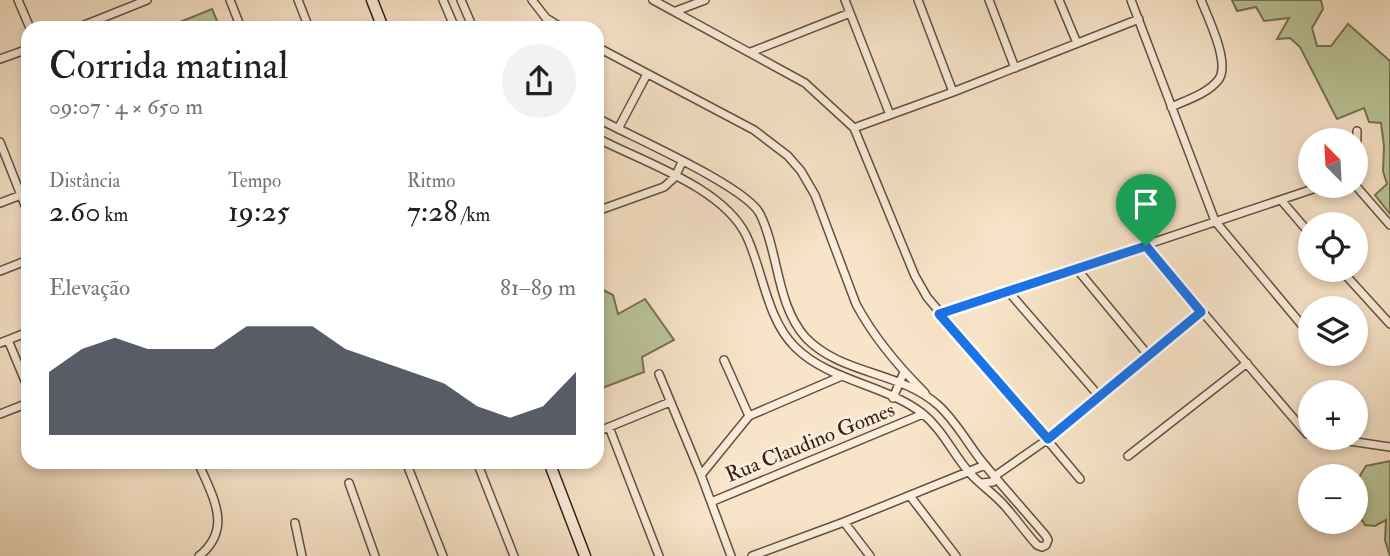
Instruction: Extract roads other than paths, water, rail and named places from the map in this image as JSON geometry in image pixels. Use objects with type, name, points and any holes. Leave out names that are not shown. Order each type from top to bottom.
[{"type":"street","points":[[19,0],[27,21]]},
{"type":"street","points":[[94,21],[147,0]]},
{"type":"street","points":[[230,0],[238,21]]},
{"type":"street","points":[[298,0],[306,21]]},
{"type":"street","points":[[372,0],[380,21]]},
{"type":"street","points":[[443,0],[452,21]]},
{"type":"street","points":[[461,0],[470,21]]},
{"type":"street","points":[[532,0],[551,21]]},
{"type":"street","points":[[653,0],[805,83],[854,128],[915,276],[939,314],[1048,439],[1080,480]]},
{"type":"street","points":[[676,11],[705,0]]},
{"type":"street","points":[[845,0],[890,115]]},
{"type":"street","points":[[918,0],[953,92]]},
{"type":"street","points":[[989,0],[1015,68]]},
{"type":"street","points":[[1059,0],[1077,43]]},
{"type":"street","points":[[1131,0],[1214,221],[1298,321]]},
{"type":"street","points":[[1171,107],[1209,88],[1219,79],[1223,69],[1222,58],[1201,0]]},
{"type":"street","points":[[751,52],[850,13]]},
{"type":"street","points":[[854,128],[1139,19]]},
{"type":"street","points":[[604,51],[754,130],[788,156],[802,171],[856,304],[875,337],[904,372],[939,405],[985,465],[1046,536],[1048,542],[1044,547],[1037,545],[1003,504],[969,473],[950,444],[923,414],[804,355],[785,334],[773,310],[750,244],[735,218],[715,199],[604,142]]},
{"type":"street","points":[[0,59],[21,52]]},
{"type":"street","points":[[618,129],[647,75]]},
{"type":"street","points":[[604,122],[727,185],[753,204],[764,225],[792,314],[805,336],[823,352],[915,390],[939,405]]},
{"type":"street","points":[[604,131],[608,124]]},
{"type":"street","points":[[0,142],[21,195],[0,203]]},
{"type":"street","points":[[604,208],[664,187],[675,177],[682,162]]},
{"type":"street","points":[[939,314],[1298,194]]},
{"type":"street","points":[[1366,198],[1390,225]]},
{"type":"street","points":[[1281,200],[1298,220]]},
{"type":"street","points":[[1146,246],[1298,423]]},
{"type":"street","points":[[0,271],[21,263]]},
{"type":"street","points":[[1076,268],[1148,355]]},
{"type":"street","points":[[1352,282],[1390,324]]},
{"type":"street","points":[[1007,290],[1099,396]]},
{"type":"street","points":[[981,483],[989,484],[995,476],[1048,439],[1201,312]]},
{"type":"street","points":[[21,335],[4,341],[21,374]]},
{"type":"street","points":[[724,360],[749,416]]},
{"type":"street","points":[[1128,456],[1247,363]]},
{"type":"street","points":[[893,398],[904,372]]},
{"type":"street","points":[[659,374],[731,556]]},
{"type":"street","points":[[701,475],[749,416],[842,376]]},
{"type":"street","points":[[604,429],[670,402]]},
{"type":"street","points":[[0,414],[21,406]]},
{"type":"street","name":"Rua Claudino Gomes","points":[[711,502],[923,414]]},
{"type":"street","points":[[609,427],[659,556]]},
{"type":"street","points":[[1368,444],[1390,447]]},
{"type":"street","points":[[751,556],[985,465]]},
{"type":"street","points":[[199,556],[213,543],[218,524],[215,504],[201,469]]},
{"type":"street","points":[[409,469],[443,556]]},
{"type":"street","points":[[480,469],[514,556]]},
{"type":"street","points":[[552,469],[585,556]]},
{"type":"street","points":[[349,483],[375,556]]},
{"type":"street","points":[[910,496],[956,556]]},
{"type":"street","points":[[844,522],[870,556]]},
{"type":"street","points":[[295,523],[302,556]]}]
